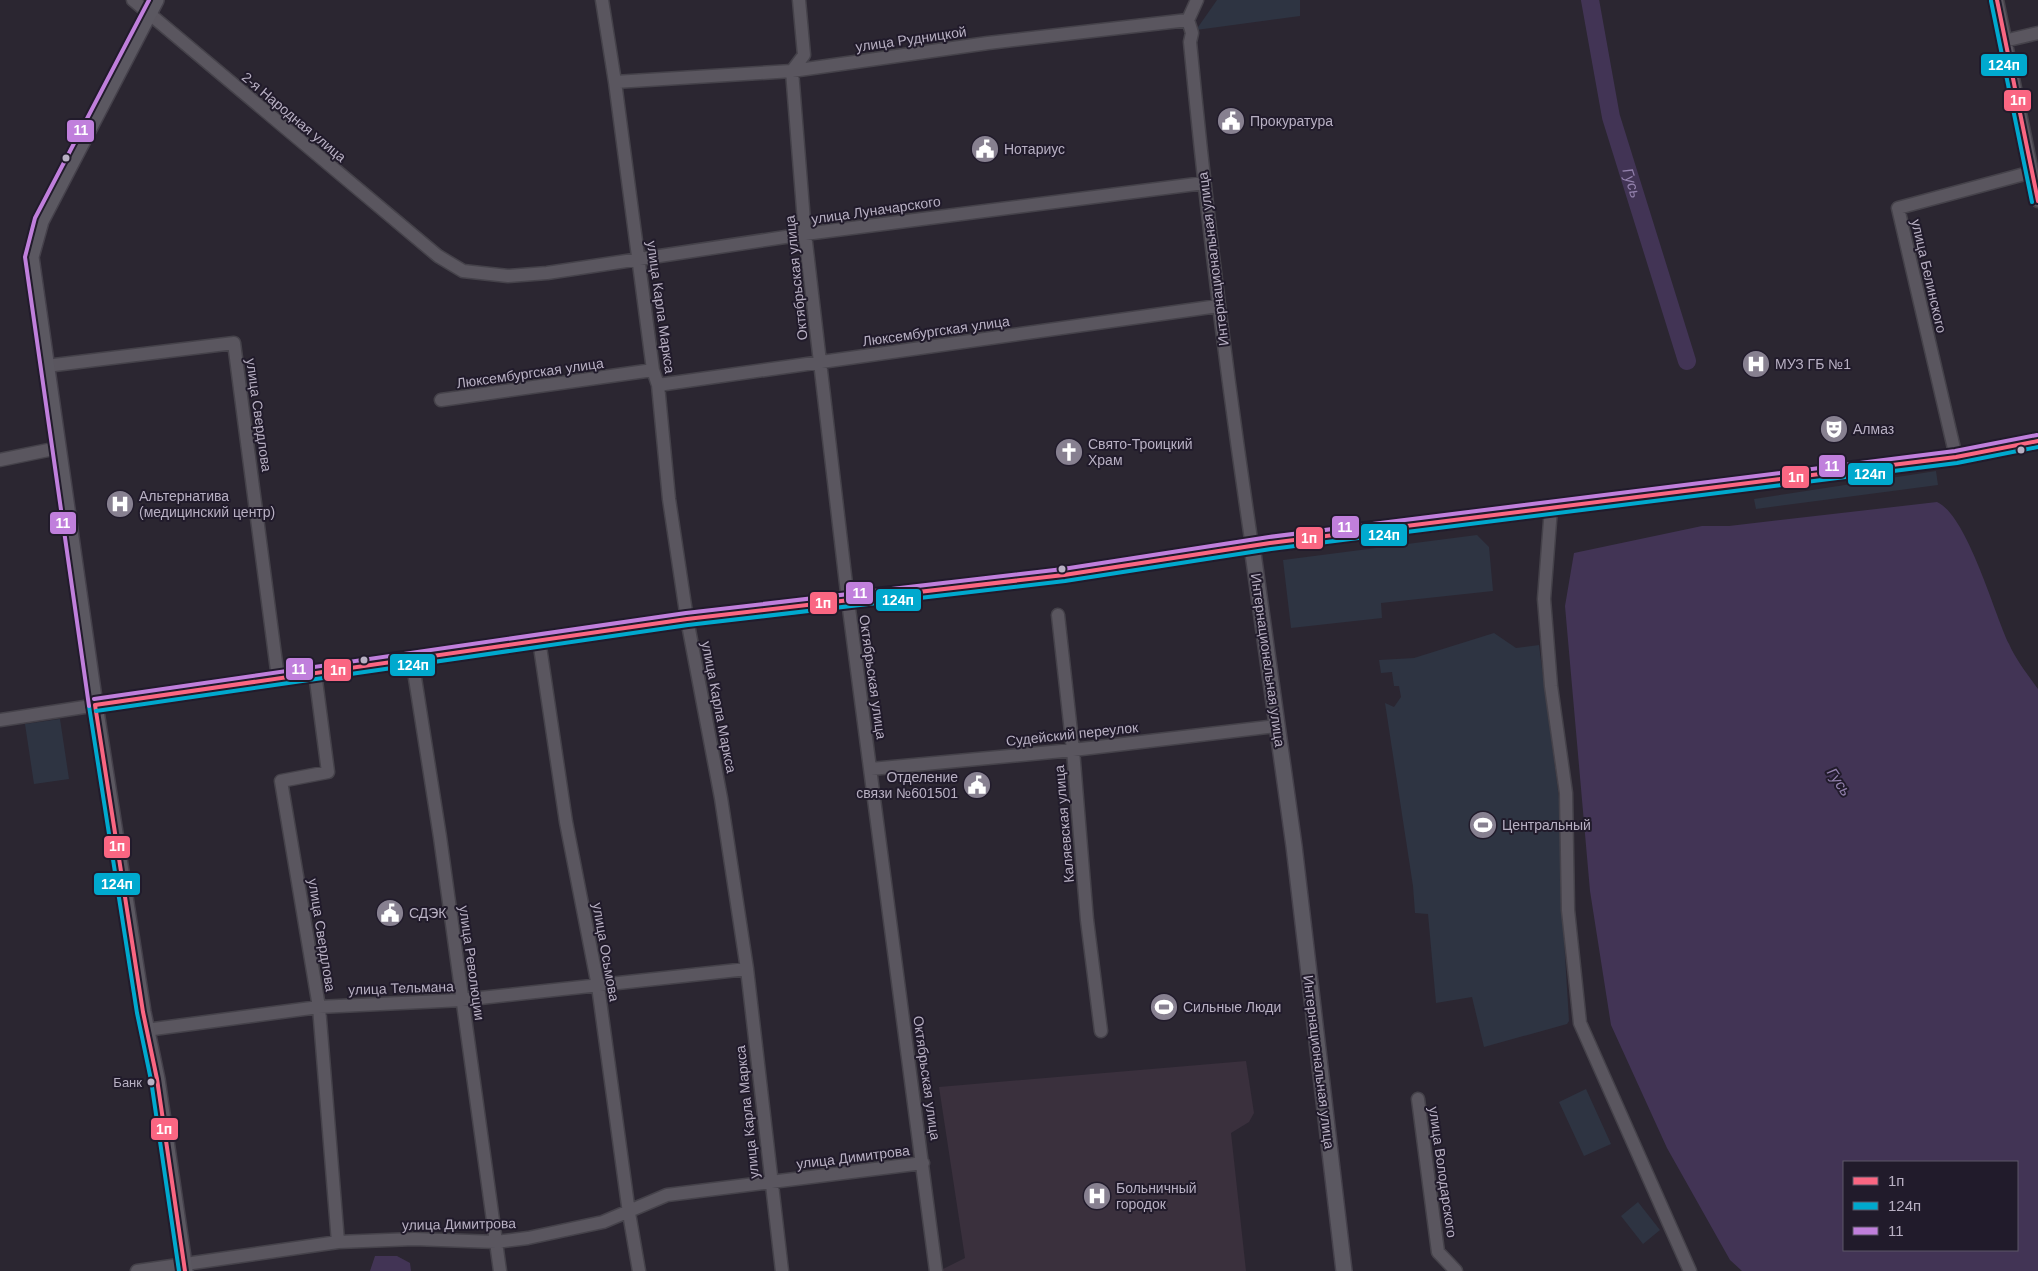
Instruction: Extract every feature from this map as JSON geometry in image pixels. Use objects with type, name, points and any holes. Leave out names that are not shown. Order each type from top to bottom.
[{"type":"main road","points":[[156,0],[41,221],[31,257],[94,705],[146,1030],[156,1079],[184,1268]]},
{"type":"main road","points":[[1252,546],[1956,457],[2038,441]]},
{"type":"main road","name":"Интернациональная улица","points":[[1252,546],[1294,846],[1344,1271]]},
{"type":"street","name":"2-я Народная улица","points":[[133,0],[438,256]]},
{"type":"street","name":"улица Карла Маркса","points":[[602,0],[615,82],[653,370],[658,385],[670,500],[687,619],[721,798],[747,970],[770,1182],[782,1271]]},
{"type":"street","points":[[792,71],[804,55],[799,0]]},
{"type":"street","points":[[1188,20],[1197,0]]},
{"type":"street","points":[[1996,0],[2038,201]]},
{"type":"street","name":"улица Рудницкой","points":[[615,82],[792,71],[988,43],[1188,20]]},
{"type":"street","name":"Интернациональная улица","points":[[1188,20],[1192,33],[1190,42],[1218,306],[1252,546]]},
{"type":"street","points":[[2004,41],[2038,33]]},
{"type":"street","name":"Октябрьская улица","points":[[792,71],[805,234],[848,601],[936,1271]]},
{"type":"street","name":"улица Белинского","points":[[1956,457],[1898,208],[2032,172]]},
{"type":"street","name":"улица Луначарского","points":[[438,256],[463,271],[508,276],[638,260],[805,234],[1204,183]]},
{"type":"street","name":"Люксембургская улица","points":[[658,385],[1218,306]]},
{"type":"street","name":"улица Свердлова","points":[[46,366],[234,343],[278,678]]},
{"type":"street","name":"Люксембургская улица","points":[[441,400],[653,370]]},
{"type":"street","points":[[0,460],[58,448]]},
{"type":"street","points":[[1551,508],[1544,599],[1551,686],[1566,793],[1568,910],[1580,1023],[1690,1271]]},
{"type":"street","points":[[0,720],[687,619],[1071,574],[1252,546]]},
{"type":"street","name":"Каляевская улица","points":[[1058,615],[1073,750],[1087,920],[1101,1031]]},
{"type":"street","name":"улица Осьмова","points":[[539,640],[566,822],[598,986],[629,1213],[639,1271]]},
{"type":"street","name":"улица Революции","points":[[412,659],[440,837],[500,1271]]},
{"type":"street","name":"улица Свердлова","points":[[315,673],[328,772],[281,781],[319,1006],[338,1242]]},
{"type":"street","name":"Судейский переулок","points":[[871,769],[1073,750],[1276,726]]},
{"type":"street","name":"улица Тельмана","points":[[146,1030],[319,1006],[462,1000],[747,970]]},
{"type":"street","name":"улица Володарского","points":[[1418,1099],[1438,1252],[1456,1271]]},
{"type":"street","name":"улица Димитрова","points":[[138,1271],[184,1268],[338,1242],[414,1239],[496,1242],[561,1232],[603,1222],[629,1213],[667,1195],[923,1163]]},
{"type":"shaded area","points":[[1217,0],[1300,0],[1300,16],[1196,30]]},
{"type":"shaded area","points":[[1936,471],[1938,485],[1756,509],[1754,499]]},
{"type":"shaded area","points":[[1477,535],[1489,547],[1493,591],[1381,603],[1382,618],[1291,628],[1283,560]]},
{"type":"shaded area","name":"Центральный","points":[[1494,633],[1516,648],[1539,645],[1565,844],[1561,890],[1569,1021],[1567,1024],[1484,1047],[1472,997],[1436,1003],[1428,914],[1415,913],[1413,886],[1385,703],[1394,707],[1401,697],[1399,686],[1394,686],[1392,672],[1381,673],[1379,660],[1414,658]]},
{"type":"shaded area","points":[[60,719],[69,779],[34,784],[25,724]]},
{"type":"shaded area","name":"Больничный городок","points":[[1246,1061],[1254,1113],[1249,1122],[1231,1133],[1246,1271],[939,1271],[965,1258],[939,1087]]},
{"type":"shaded area","points":[[1586,1089],[1611,1144],[1584,1156],[1559,1102]]},
{"type":"shaded area","points":[[1638,1202],[1660,1230],[1643,1244],[1621,1216]]},
{"type":"water","points":[[1937,502],[1948,511],[1959,525],[1979,566],[2012,650],[2038,689],[2038,1271],[1742,1271],[1730,1260],[1667,1148],[1611,1025],[1590,891],[1565,606],[1574,553],[1702,526],[1729,526]]},
{"type":"water","points":[[375,1256],[397,1256],[410,1263],[411,1271],[370,1271]]},
{"type":"waterway","name":"Гусь","points":[[1590,0],[1611,117],[1687,361]]},
{"type":"transit line","name":"11","points":[[89,706],[25,257],[35,218],[149,0]]},
{"type":"transit line","name":"1п","points":[[1997,0],[2038,201]]},
{"type":"transit line","name":"124п","points":[[1991,1],[2032,202]]},
{"type":"transit line","name":"11","points":[[94,699],[686,613],[1063,569],[1269,537],[1955,451],[2037,435]]},
{"type":"transit line","name":"1п","points":[[95,705],[687,619],[1064,575],[1270,543],[1956,457],[2038,441]]},
{"type":"transit line","name":"124п","points":[[96,711],[688,625],[1065,581],[1271,549],[1957,463],[2038,447]]},
{"type":"transit line","name":"1п","points":[[95,705],[143,1012],[157,1079],[185,1271]]},
{"type":"transit line","name":"124п","points":[[89,706],[137,1013],[151,1080],[179,1271]]},
{"type":"place","name":"Прокуратура","points":[[1231,121]]},
{"type":"place","name":"Нотариус","points":[[985,149]]},
{"type":"place","name":"МУЗ ГБ №1","points":[[1756,364]]},
{"type":"place","name":"Алмаз","points":[[1834,429]]},
{"type":"place","name":"Свято-Троицкий Храм","points":[[1069,452]]},
{"type":"place","name":"Альтернатива (медицинский центр)","points":[[120,504]]},
{"type":"place","name":"Отделение связи №601501","points":[[977,785]]},
{"type":"place","name":"Центральный","points":[[1483,825]]},
{"type":"place","name":"СДЭК","points":[[390,913]]},
{"type":"place","name":"Сильные Люди","points":[[1164,1007]]},
{"type":"place","name":"Банк","points":[[151,1082]]},
{"type":"place","name":"Больничный городок","points":[[1097,1196]]}]
